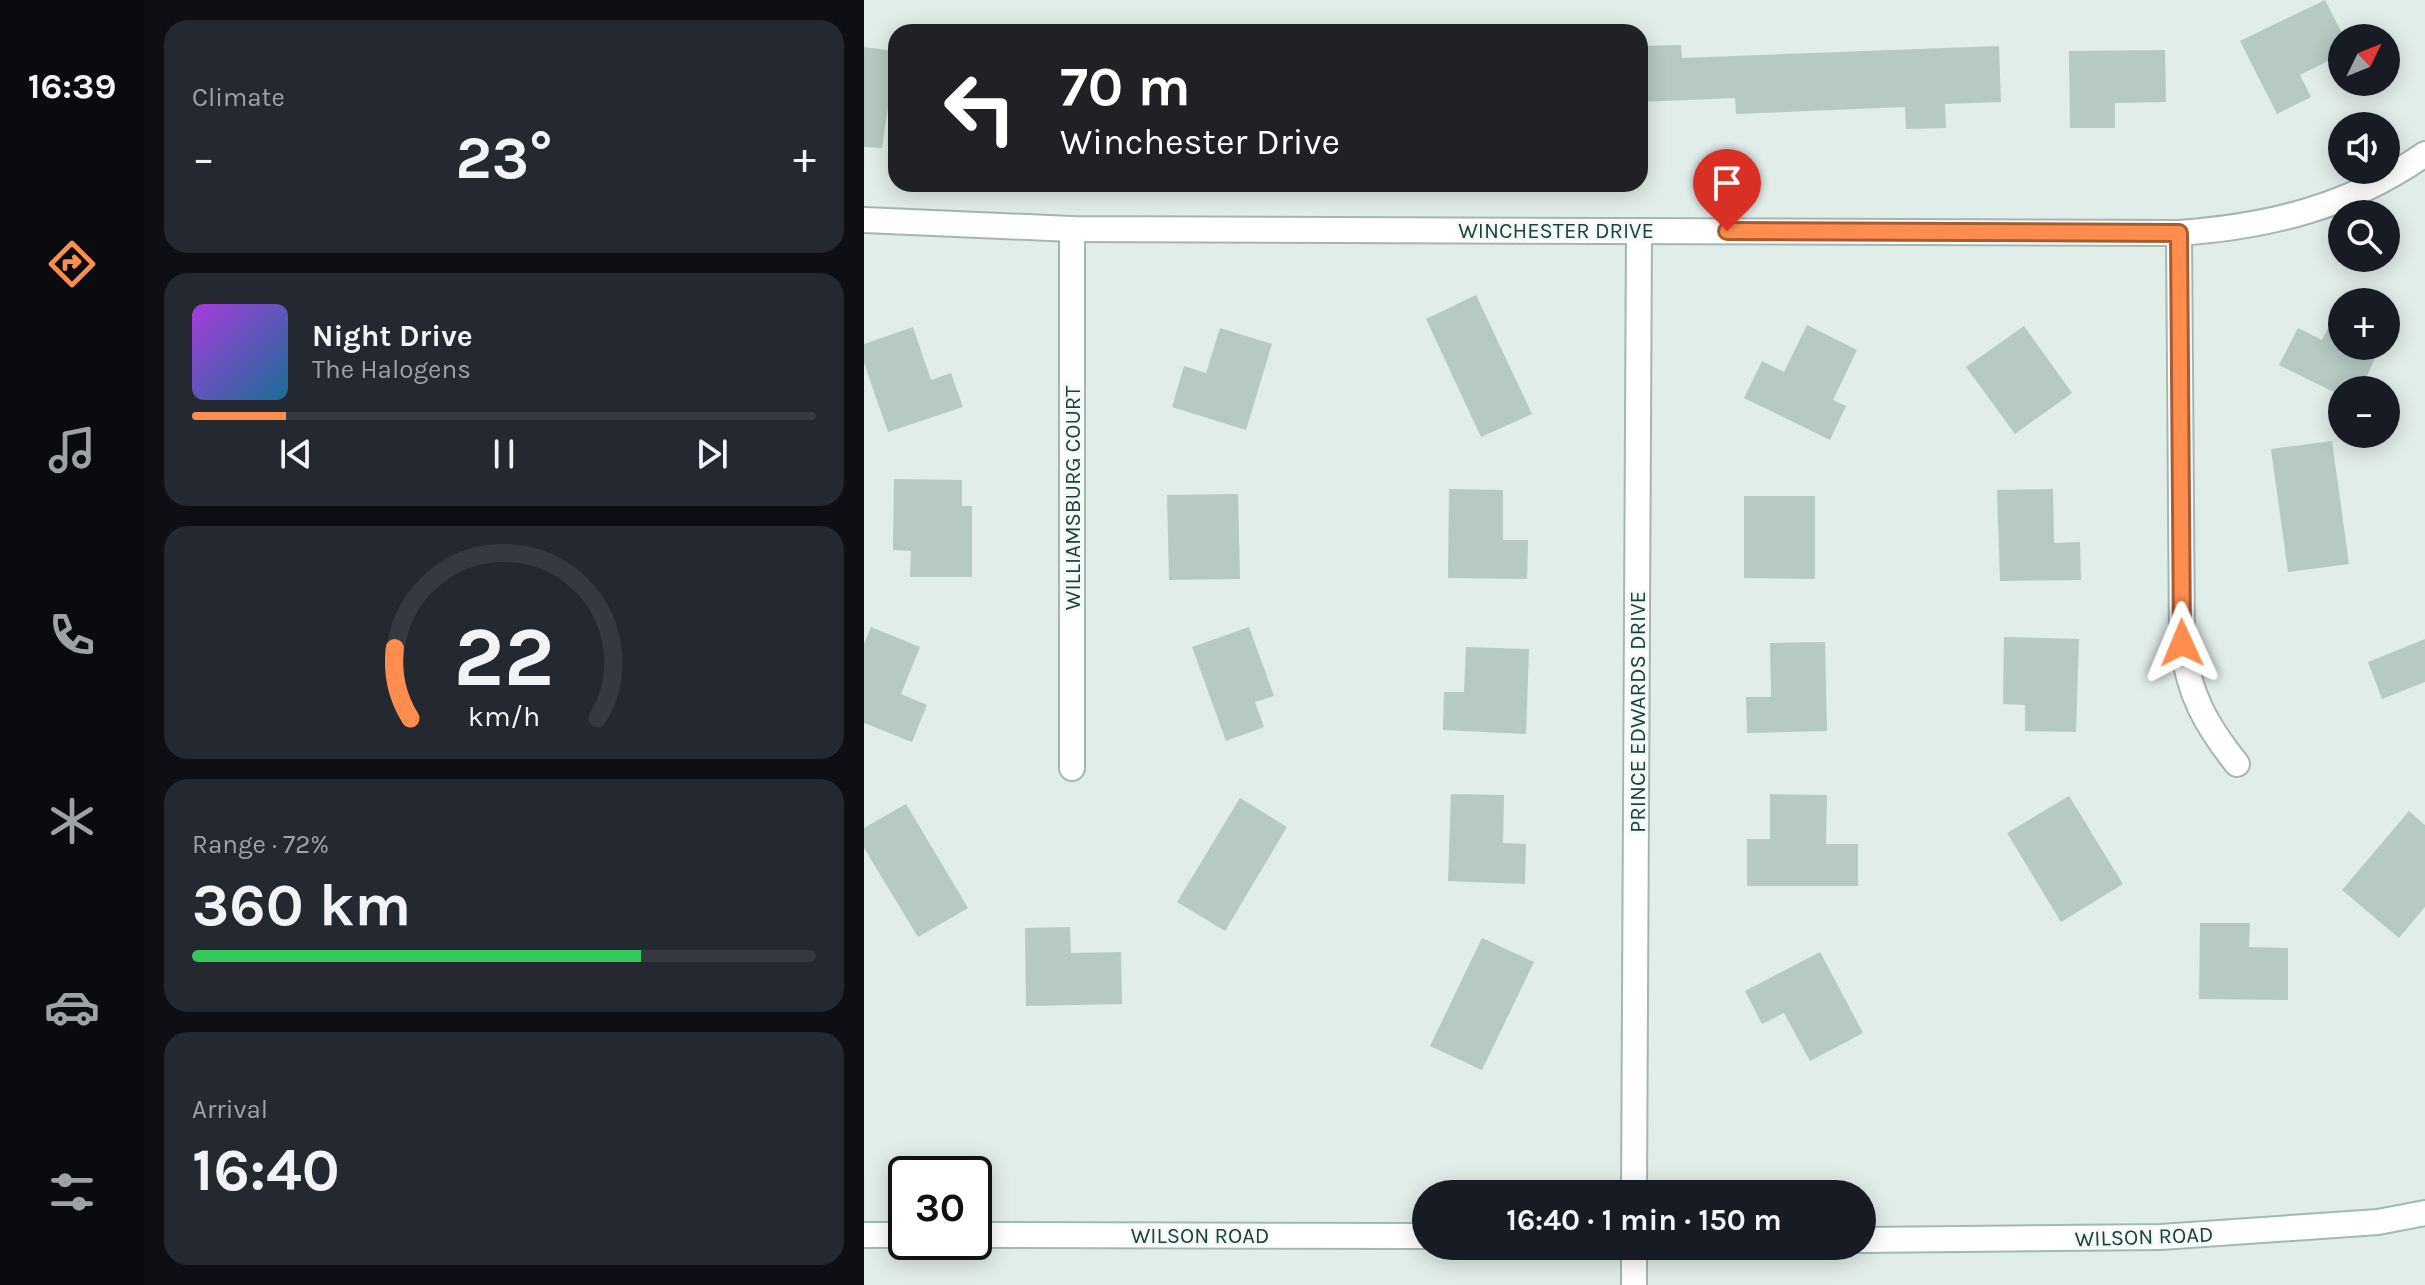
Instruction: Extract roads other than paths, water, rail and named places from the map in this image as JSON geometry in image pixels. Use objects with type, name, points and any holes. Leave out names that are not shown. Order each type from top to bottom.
[{"type":"street","name":"WINCHESTER DRIVE","points":[[864,220],[1072,229],[2179,233],[2247,226],[2323,208],[2382,180],[2425,154]]},
{"type":"street","name":"WILLIAMSBURG COURT","points":[[1072,229],[1072,768]]},
{"type":"street","name":"PRINCE EDWARDS DRIVE","points":[[1634,1180],[1639,231]]},
{"type":"street","points":[[2179,233],[2182,643],[2187,674],[2198,706],[2215,736],[2237,764]]},
{"type":"street","name":"WILSON ROAD","points":[[1876,1240],[2161,1237],[2378,1222],[2425,1213]]},
{"type":"street","points":[[864,1235],[888,1235]]},
{"type":"street","name":"WILSON ROAD","points":[[992,1235],[1412,1236]]},
{"type":"street","points":[[1634,1260],[1634,1285]]}]
